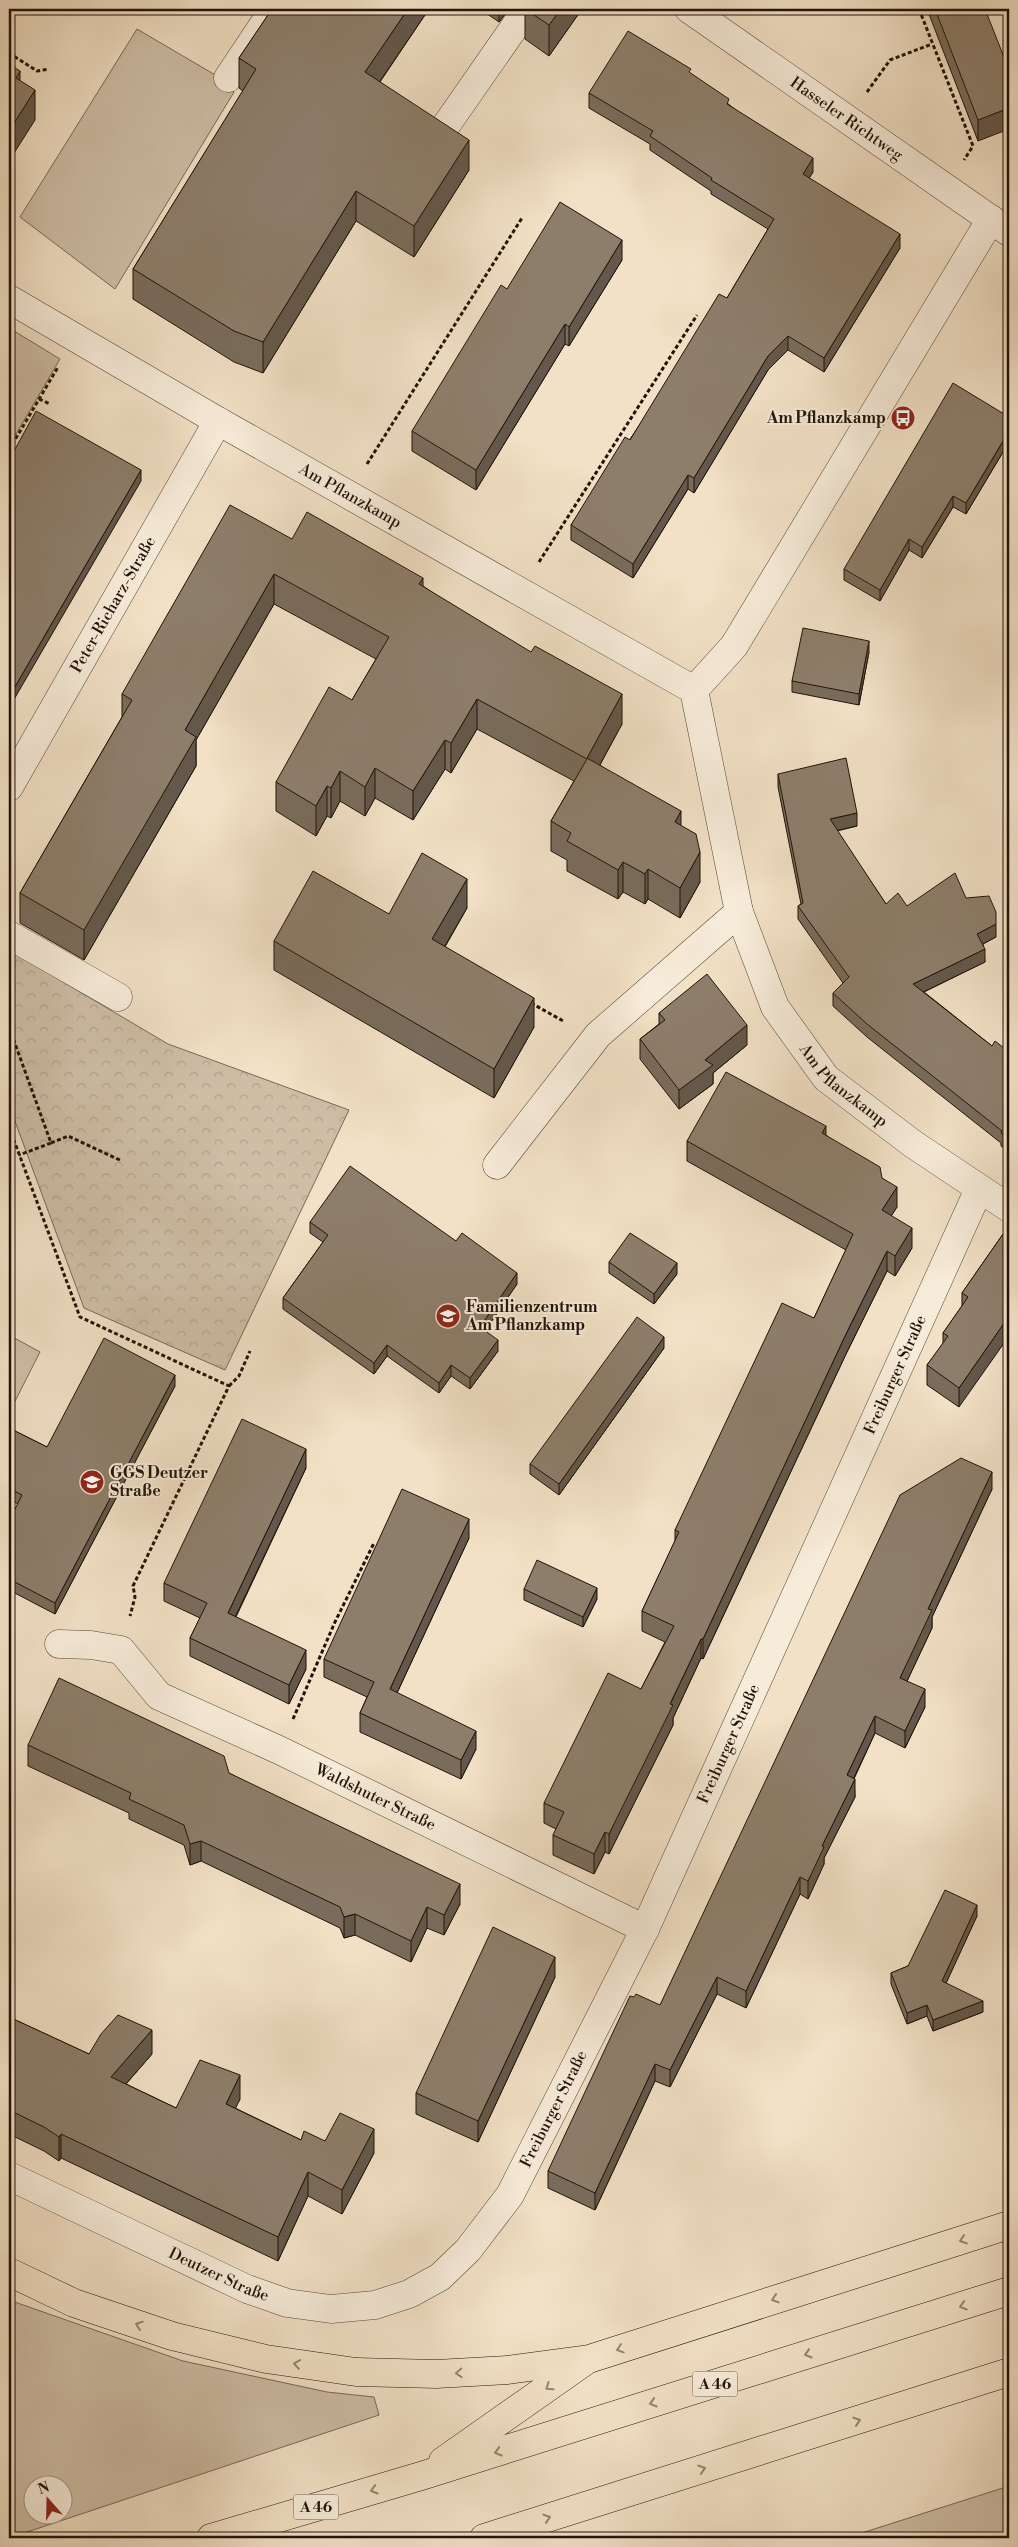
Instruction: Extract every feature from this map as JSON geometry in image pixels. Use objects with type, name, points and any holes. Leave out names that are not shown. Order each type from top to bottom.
[{"type":"highway","points":[[9,2272],[74,2304],[172,2336],[266,2359],[356,2372],[436,2374],[508,2370],[589,2359],[1009,2225]]},
{"type":"highway","name":"A 46","points":[[210,2538],[421,2476],[1009,2291]]},
{"type":"highway","points":[[421,2476],[589,2359]]},
{"type":"highway","points":[[484,2538],[1009,2372]]},
{"type":"street","points":[[228,78],[274,9]]},
{"type":"street","points":[[440,134],[527,9]]},
{"type":"street","name":"Hasseler Richtweg","points":[[689,9],[1004,226]]},
{"type":"street","points":[[694,690],[734,646],[1004,226]]},
{"type":"street","name":"Am Pflanzkamp","points":[[9,299],[218,421],[694,690],[739,912],[775,1007],[826,1078],[913,1144],[1009,1208]]},
{"type":"street","name":"Peter-Richarz-Straße","points":[[9,788],[218,421]]},
{"type":"street","points":[[497,1165],[598,1035],[739,912]]},
{"type":"street","points":[[9,935],[118,997]]},
{"type":"street","name":"Freiburger Straße","points":[[440,2276],[468,2250],[510,2195],[645,1929],[979,1189]]},
{"type":"street","points":[[59,1644],[91,1645],[121,1650]]},
{"type":"street","name":"Waldshuter Straße","points":[[121,1650],[159,1696],[279,1750],[645,1929]]},
{"type":"street","name":"Deutzer Straße","points":[[9,2176],[247,2290],[287,2303],[331,2309],[375,2305],[410,2294],[440,2276]]},
{"type":"path","points":[[919,9],[973,146],[946,187]]},
{"type":"path","points":[[848,118],[890,60],[932,44]]},
{"type":"path","points":[[9,53],[37,71],[49,69]]},
{"type":"path","points":[[348,494],[522,218]]},
{"type":"path","points":[[520,592],[697,315]]},
{"type":"path","points":[[9,450],[75,339]]},
{"type":"path","points":[[39,399],[50,404]]},
{"type":"path","points":[[526,1000],[557,1018],[598,1035]]},
{"type":"path","points":[[9,1027],[51,1143]]},
{"type":"path","points":[[9,1127],[80,1317],[229,1386]]},
{"type":"path","points":[[19,1155],[68,1136],[122,1161]]},
{"type":"path","points":[[121,1650],[135,1597],[133,1586],[229,1386],[239,1376],[250,1351]]},
{"type":"path","points":[[279,1750],[335,1622],[374,1543]]},
{"type":"green space","points":[[137,29],[217,76],[234,92],[115,289],[20,217]]},
{"type":"green space","points":[[9,328],[60,359],[9,446]]},
{"type":"green space","points":[[9,950],[168,1044],[349,1110],[225,1370],[84,1308],[9,1105]]},
{"type":"green space","points":[[9,1335],[40,1352],[9,1413]]},
{"type":"green space","points":[[9,2300],[183,2361],[327,2392],[374,2397],[379,2415],[72,2517],[72,2474],[22,2474],[22,2524],[51,2524],[9,2538]]},
{"type":"green space","points":[[1009,2486],[1009,2538],[846,2538]]},
{"type":"building","points":[[272,9],[408,9],[365,72],[469,140],[414,226],[356,191],[263,342],[234,331],[133,269],[256,69],[239,58]]},
{"type":"building","points":[[525,9],[561,9],[549,25]]},
{"type":"building","points":[[935,9],[985,9],[1009,70],[1009,108],[978,120]]},
{"type":"building","points":[[628,31],[691,69],[689,72],[729,99],[727,104],[813,158],[803,174],[900,234],[824,358],[788,336],[768,356],[694,478],[688,475],[633,564],[571,525],[625,437],[630,440],[719,294],[727,298],[774,219],[711,180],[712,178],[650,136],[653,131],[589,93]]},
{"type":"building","points":[[9,64],[20,71],[16,78],[35,90],[9,131]]},
{"type":"building","points":[[560,202],[622,240],[569,327],[565,324],[476,470],[412,431],[501,285],[507,289]]},
{"type":"building","points":[[953,383],[1009,417],[1009,431],[966,503],[953,496],[922,547],[909,539],[880,590],[844,569]]},
{"type":"building","points":[[36,411],[141,470],[9,697],[9,460]]},
{"type":"building","points":[[230,505],[292,539],[307,512],[423,578],[419,584],[531,652],[535,646],[622,694],[587,758],[681,811],[675,822],[696,834],[700,852],[680,888],[648,869],[645,874],[623,862],[618,870],[567,841],[571,833],[551,821],[587,759],[477,699],[451,743],[445,740],[413,791],[375,768],[365,787],[340,771],[331,788],[327,786],[316,806],[276,782],[329,687],[352,700],[389,637],[274,574],[185,730],[196,737],[84,930],[20,893],[132,700],[122,694]]},
{"type":"building","points":[[803,628],[869,641],[859,694],[792,681]]},
{"type":"building","points":[[846,758],[857,813],[830,819],[886,904],[898,893],[907,906],[955,873],[966,898],[989,896],[996,912],[996,924],[977,934],[985,949],[913,984],[992,1046],[995,1041],[1009,1052],[1009,1139],[1001,1133],[1002,1131],[867,1024],[833,993],[849,977],[798,906],[803,903],[778,774]]},
{"type":"building","points":[[422,853],[467,879],[432,939],[534,998],[494,1069],[274,941],[313,871],[389,914]]},
{"type":"building","points":[[707,974],[747,1025],[705,1060],[713,1065],[679,1090],[640,1039],[665,1020],[659,1013]]},
{"type":"building","points":[[726,1072],[826,1126],[822,1133],[880,1167],[882,1178],[897,1187],[882,1210],[912,1228],[895,1256],[887,1251],[703,1639],[701,1639],[670,1704],[673,1705],[609,1834],[605,1832],[594,1854],[553,1835],[564,1812],[544,1803],[608,1673],[641,1689],[674,1626],[642,1611],[679,1532],[675,1530],[782,1303],[814,1318],[853,1234],[687,1141]]},
{"type":"building","points":[[350,1166],[456,1241],[462,1233],[517,1273],[480,1327],[498,1340],[470,1378],[451,1365],[439,1383],[387,1345],[374,1363],[283,1298],[328,1235],[310,1222]]},
{"type":"building","points":[[630,1233],[677,1263],[654,1294],[609,1262]]},
{"type":"building","points":[[1003,1234],[1009,1238],[1009,1316],[959,1388],[927,1365],[948,1336],[943,1333],[968,1297],[962,1293]]},
{"type":"building","points":[[637,1317],[664,1337],[559,1484],[530,1464]]},
{"type":"building","points":[[104,1338],[175,1375],[55,1603],[9,1579],[9,1521],[22,1495],[9,1488],[9,1428],[47,1447]]},
{"type":"building","points":[[242,1419],[306,1449],[228,1613],[306,1650],[289,1685],[190,1638],[207,1603],[164,1583]]},
{"type":"building","points":[[961,1458],[992,1472],[928,1609],[932,1610],[900,1678],[925,1689],[905,1731],[875,1716],[847,1775],[855,1779],[822,1846],[824,1847],[808,1881],[800,1877],[746,1991],[717,1977],[670,2070],[655,2064],[595,2193],[548,2171],[630,1996],[634,1997],[636,1994],[660,2005],[900,1495]]},
{"type":"building","points":[[402,1489],[469,1519],[390,1689],[476,1731],[461,1760],[360,1713],[374,1682],[324,1659]]},
{"type":"building","points":[[537,1560],[597,1588],[583,1617],[524,1589]]},
{"type":"building","points":[[59,1678],[224,1756],[229,1773],[460,1884],[444,1915],[427,1907],[411,1941],[355,1914],[344,1917],[340,1907],[201,1841],[190,1844],[184,1825],[129,1799],[131,1793],[28,1745]]},
{"type":"building","points":[[945,1890],[977,1905],[942,1981],[983,2001],[933,2020],[927,2005],[907,2013],[891,1973],[908,1966]]},
{"type":"building","points":[[493,1927],[555,1957],[478,2121],[416,2093]]},
{"type":"building","points":[[9,1932],[14,1934],[9,1945]]},
{"type":"building","points":[[118,2015],[152,2030],[111,2077],[176,2108],[200,2060],[240,2075],[226,2104],[301,2140],[304,2131],[325,2141],[340,2113],[374,2129],[342,2190],[308,2172],[278,2237],[61,2134],[59,2137],[44,2127],[9,2110],[9,2017],[89,2054],[101,2034]]},
{"type":"place","name":"Am Pflanzkamp","points":[[903,418]]},
{"type":"place","name":"Familienzentrum Am Pflanzkamp","points":[[448,1316]]},
{"type":"place","name":"GGS Deutzer Straße","points":[[92,1482]]}]
